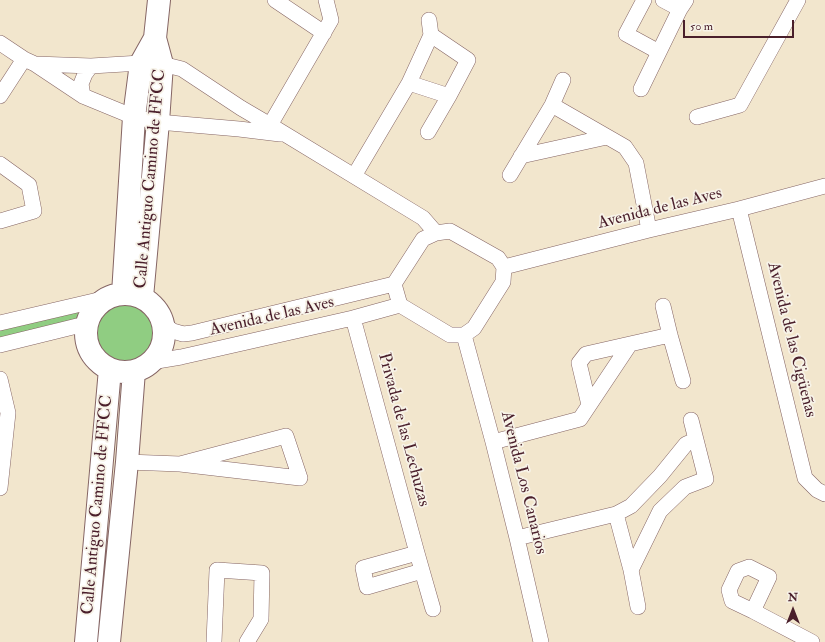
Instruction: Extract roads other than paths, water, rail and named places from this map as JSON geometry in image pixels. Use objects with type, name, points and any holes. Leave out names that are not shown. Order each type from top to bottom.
[{"type":"main road","name":"Calle Antiguo Camino de FFCC","points":[[125,296],[134,117],[152,64],[159,0]]},
{"type":"main road","name":"Calle Antiguo Camino de FFCC","points":[[125,296],[158,122],[152,64]]},
{"type":"main road","points":[[125,296],[156,308],[164,325],[163,342],[159,353],[142,366],[121,372],[110,368],[95,358],[87,341],[87,322],[92,312],[100,303],[125,296]]},
{"type":"main road","name":"Calle Antiguo Camino de FFCC","points":[[109,642],[127,462],[142,366]]},
{"type":"main road","name":"Calle Antiguo Camino de FFCC","points":[[86,642],[110,368]]},
{"type":"street","points":[[275,0],[324,33]]},
{"type":"street","points":[[268,128],[331,20],[326,0]]},
{"type":"street","points":[[644,0],[626,34],[659,52]]},
{"type":"street","points":[[641,89],[683,5],[663,0]]},
{"type":"street","points":[[697,117],[740,105],[798,0]]},
{"type":"street","points":[[354,176],[409,83],[431,35],[429,20]]},
{"type":"street","points":[[428,132],[468,60],[431,35]]},
{"type":"street","points":[[0,43],[83,96],[134,117],[158,122],[239,129],[268,128]]},
{"type":"street","points":[[29,62],[91,66],[152,64],[182,69],[241,108],[268,128],[287,136],[423,218],[436,232]]},
{"type":"street","points":[[0,96],[29,62]]},
{"type":"street","points":[[83,96],[81,84],[84,74],[91,66]]},
{"type":"street","points":[[510,175],[552,105],[563,80]]},
{"type":"street","points":[[409,83],[449,96]]},
{"type":"street","points":[[552,105],[625,147],[636,163],[649,230]]},
{"type":"street","points":[[239,129],[243,120],[241,108]]},
{"type":"street","points":[[521,156],[607,137]]},
{"type":"street","points":[[0,164],[29,185],[34,211],[0,221]]},
{"type":"street","name":"Avenida de las Aves","points":[[504,267],[649,230],[740,209],[825,186]]},
{"type":"street","name":"Avenida de las Cigüeñas","points":[[740,209],[805,478],[818,490],[825,494]]},
{"type":"street","points":[[450,231],[498,258],[504,267],[503,282],[474,328],[464,335],[450,335],[400,305],[394,284],[423,239],[436,232],[450,231]]},
{"type":"street","name":"Avenida de las Aves","points":[[164,325],[173,331],[183,334],[192,333],[394,284]]},
{"type":"street","points":[[0,323],[125,296]]},
{"type":"street","name":"Avenida de las Aves","points":[[142,366],[352,318],[400,305]]},
{"type":"street","points":[[663,306],[683,381]]},
{"type":"street","name":"Privada de las Lechuzas","points":[[352,318],[416,553],[433,609]]},
{"type":"street","points":[[0,345],[77,326],[83,328],[87,332]]},
{"type":"street","name":"Avenida Los Canarios","points":[[464,335],[493,442],[542,642]]},
{"type":"street","points":[[589,405],[579,363],[586,354],[670,335]]},
{"type":"street","points":[[493,442],[580,419],[630,344]]},
{"type":"street","points":[[0,379],[8,413],[0,488]]},
{"type":"street","points":[[631,570],[660,511],[685,487],[706,478],[690,420]]},
{"type":"street","points":[[127,462],[180,464],[300,478],[286,436],[180,464]]},
{"type":"street","points":[[517,538],[616,514],[631,506],[660,476],[686,444],[695,440]]},
{"type":"street","points":[[616,514],[631,570],[638,607]]},
{"type":"street","points":[[416,553],[363,568],[367,587],[422,571]]},
{"type":"street","points":[[214,642],[218,570],[262,573],[261,619],[247,642]]},
{"type":"street","points":[[753,611],[812,642]]}]
